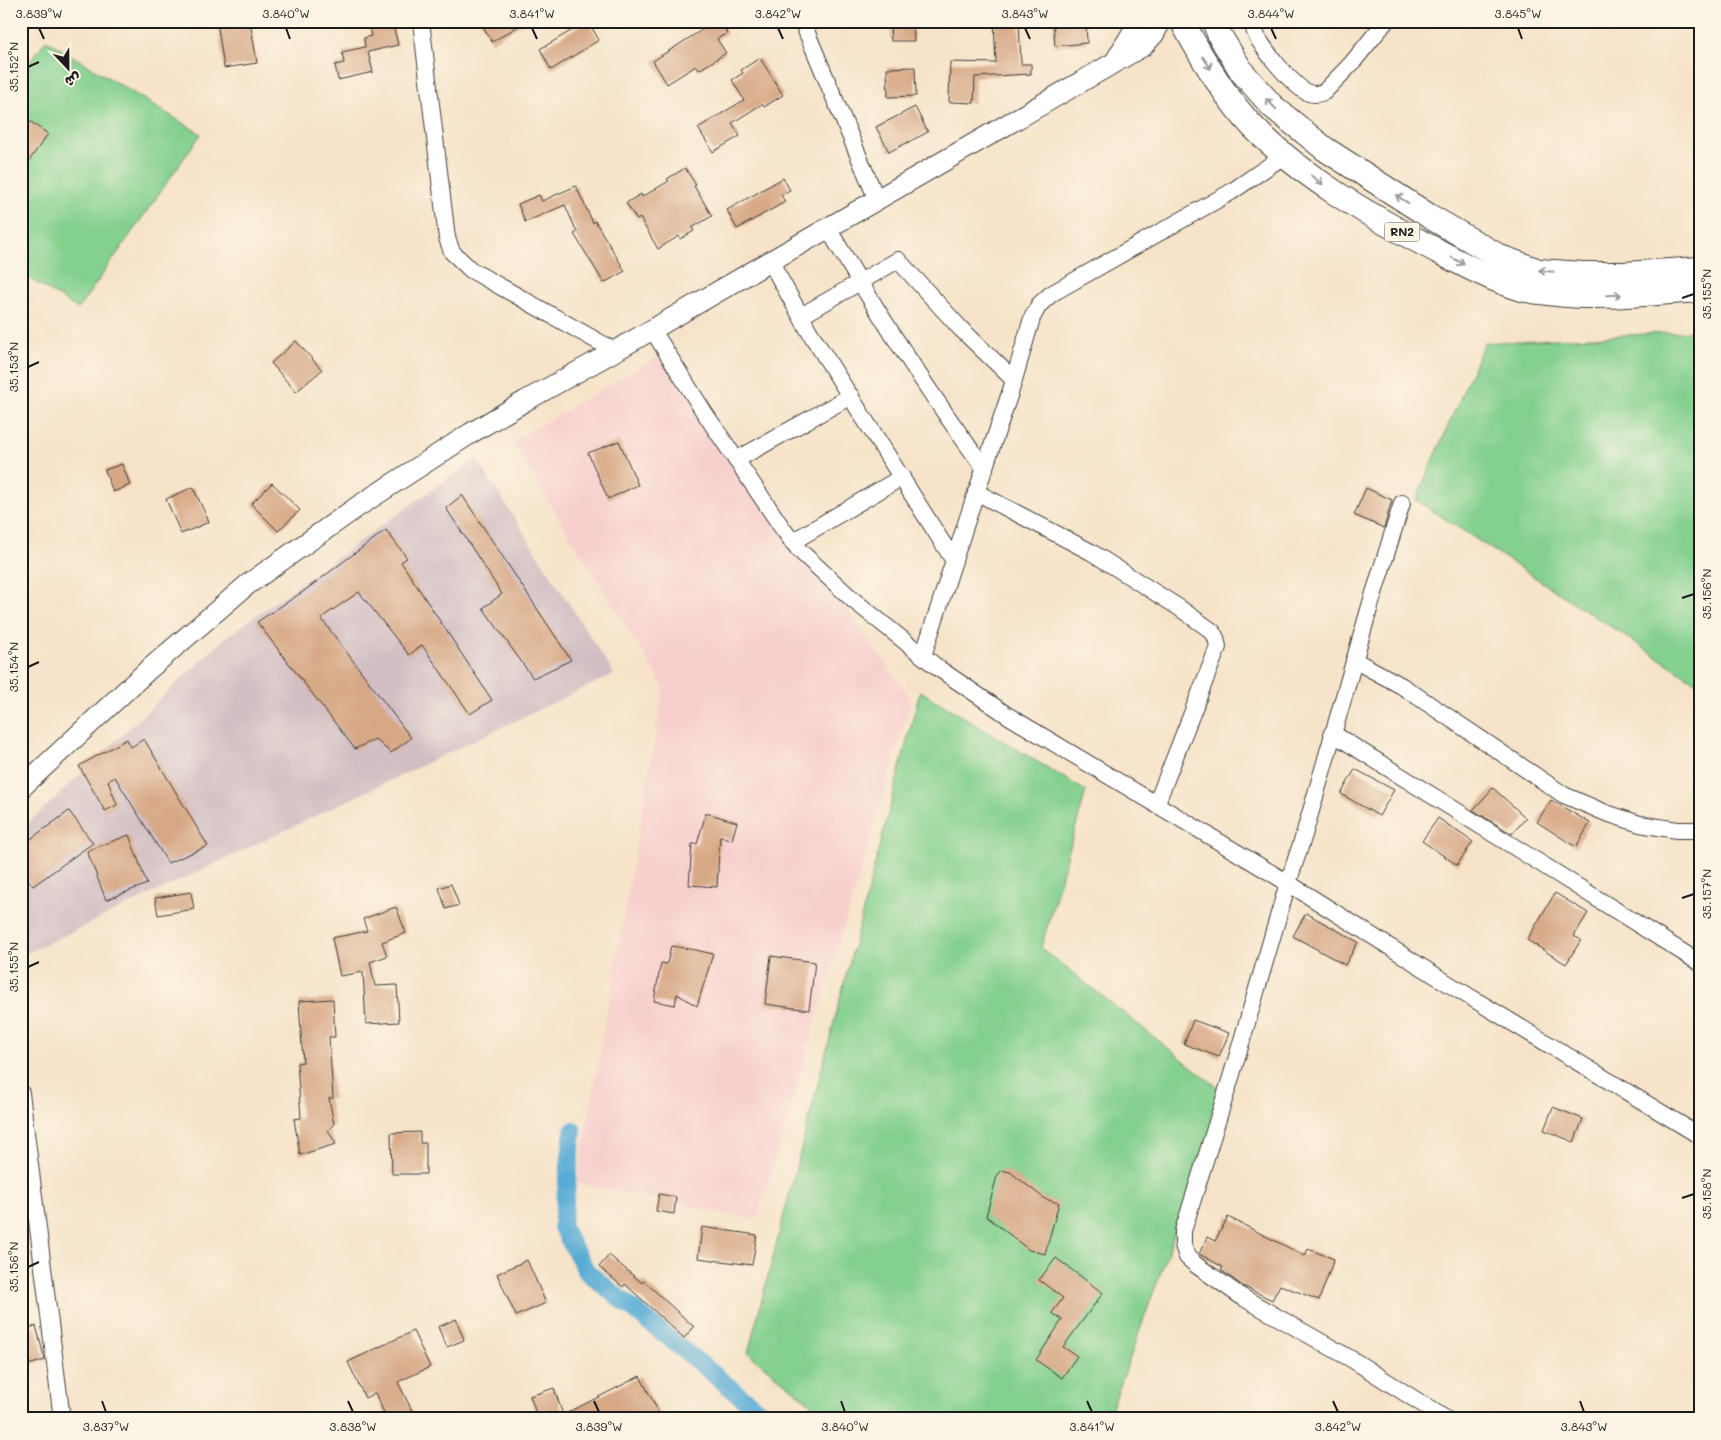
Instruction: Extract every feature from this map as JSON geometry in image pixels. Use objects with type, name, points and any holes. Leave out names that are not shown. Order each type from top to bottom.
[{"type":"highway","name":"RN2","points":[[1182,21],[1226,92],[1254,127],[1285,155],[1321,184],[1390,226],[1488,277],[1523,289],[1568,295],[1616,295],[1700,290]]},
{"type":"highway","name":"RN2","points":[[1214,21],[1220,36],[1242,72],[1272,106],[1325,149],[1429,216],[1500,257],[1539,271],[1583,274],[1625,274],[1700,269]]},
{"type":"main road","points":[[1116,62],[1137,21]]},
{"type":"main road","points":[[21,788],[148,670],[247,585],[349,513],[525,401],[1143,46],[1154,34],[1161,21]]},
{"type":"street","points":[[421,21],[447,238],[452,252],[471,270],[615,351]]},
{"type":"street","points":[[802,21],[877,200]]},
{"type":"street","points":[[1255,21],[1254,29],[1257,37],[1278,66],[1300,88],[1308,93],[1318,94],[1324,92],[1352,63],[1386,21]]},
{"type":"street","points":[[923,656],[1014,380],[1032,318],[1039,305],[1052,294],[1232,192],[1285,155]]},
{"type":"street","points":[[828,228],[910,363],[984,469]]},
{"type":"street","points":[[800,316],[898,260],[960,328],[1014,380]]},
{"type":"street","points":[[770,261],[800,316],[954,561]]},
{"type":"street","points":[[652,329],[736,460],[792,542],[852,599],[923,656],[1007,715],[1288,883],[1452,986],[1700,1136]]},
{"type":"street","points":[[736,460],[851,396]]},
{"type":"street","points":[[792,542],[902,477]]},
{"type":"street","points":[[976,492],[1091,552],[1178,607],[1212,631],[1218,647],[1156,805]]},
{"type":"street","points":[[1402,503],[1332,733],[1304,835],[1183,1231],[1183,1245],[1187,1257],[1196,1265],[1242,1297],[1353,1360],[1446,1419]]},
{"type":"street","points":[[1354,660],[1402,686],[1564,795],[1606,813],[1640,824],[1677,830],[1700,830]]},
{"type":"street","points":[[1332,733],[1700,963]]},
{"type":"street","points":[[21,1093],[62,1419]]},
{"type":"shaded area","points":[[666,352],[911,700],[757,1220],[577,1183],[664,687],[512,442]]},
{"type":"shaded area","points":[[476,458],[614,674],[21,956],[21,830],[225,638]]},
{"type":"green space","points":[[46,40],[201,134],[78,309],[21,273],[21,74]]},
{"type":"green space","points":[[1700,331],[1700,685],[1416,500],[1484,343]]},
{"type":"green space","points":[[920,691],[1086,791],[1041,948],[1225,1093],[1108,1419],[830,1419],[748,1353]]},
{"type":"building","points":[[217,21],[250,21],[257,63],[224,68]]},
{"type":"building","points":[[392,21],[398,45],[368,52],[373,72],[338,80],[335,65],[344,63],[342,52],[365,47],[364,38],[371,36],[369,26]]},
{"type":"building","points":[[480,21],[527,21],[492,42]]},
{"type":"building","points":[[588,21],[599,40],[551,70],[540,49]]},
{"type":"building","points":[[716,21],[720,21],[727,33],[717,39],[726,53],[699,70],[696,66],[667,84],[653,61]]},
{"type":"building","points":[[890,21],[913,21],[914,41],[891,41]]},
{"type":"building","points":[[994,21],[1019,21],[1021,64],[1031,64],[1031,74],[975,77],[974,103],[949,102],[950,62],[996,63]]},
{"type":"building","points":[[1053,21],[1086,21],[1087,43],[1055,46]]},
{"type":"building","points":[[760,58],[783,95],[764,107],[762,104],[732,123],[740,136],[713,152],[698,128],[744,100],[732,80],[743,73],[741,70]]},
{"type":"building","points":[[915,67],[916,96],[888,97],[887,68]]},
{"type":"building","points":[[915,107],[928,132],[889,152],[876,127]]},
{"type":"building","points":[[21,115],[48,134],[21,172]]},
{"type":"building","points":[[685,168],[712,216],[692,228],[694,231],[680,239],[679,236],[658,249],[640,218],[637,220],[626,203],[641,194],[642,197],[669,181],[667,179]]},
{"type":"building","points":[[783,178],[790,190],[781,195],[785,202],[737,229],[727,210]]},
{"type":"building","points":[[576,186],[593,223],[595,221],[625,271],[604,283],[574,234],[577,232],[565,205],[525,222],[518,204],[539,195],[542,201]]},
{"type":"building","points":[[296,341],[322,370],[296,392],[271,363]]},
{"type":"building","points":[[619,441],[638,485],[608,499],[588,453]]},
{"type":"building","points":[[122,464],[130,485],[113,492],[105,470]]},
{"type":"building","points":[[272,483],[300,510],[278,531],[251,504]]},
{"type":"building","points":[[193,487],[209,522],[181,534],[166,499]]},
{"type":"building","points":[[1366,488],[1392,500],[1384,528],[1354,515]]},
{"type":"building","points":[[462,495],[571,660],[533,678],[483,608],[502,594],[446,508]]},
{"type":"building","points":[[386,530],[407,558],[401,562],[492,700],[470,714],[422,645],[409,655],[359,592],[321,618],[411,738],[391,753],[375,739],[355,749],[257,622],[304,591]]},
{"type":"building","points":[[127,739],[131,747],[144,739],[208,846],[168,863],[115,777],[108,781],[117,805],[105,811],[79,766]]},
{"type":"building","points":[[1355,769],[1394,790],[1379,816],[1341,794]]},
{"type":"building","points":[[1493,788],[1526,818],[1512,834],[1473,810]]},
{"type":"building","points":[[1551,800],[1590,823],[1576,847],[1537,822]]},
{"type":"building","points":[[69,811],[93,843],[33,886],[21,870],[21,846]]},
{"type":"building","points":[[706,813],[737,822],[732,840],[720,836],[717,887],[689,885],[692,844],[697,844]]},
{"type":"building","points":[[1438,818],[1473,842],[1457,865],[1422,841]]},
{"type":"building","points":[[129,835],[147,884],[106,900],[87,851]]},
{"type":"building","points":[[451,884],[459,905],[446,909],[439,888]]},
{"type":"building","points":[[191,892],[194,909],[158,915],[155,898]]},
{"type":"building","points":[[1555,893],[1588,913],[1574,936],[1581,940],[1566,964],[1527,940]]},
{"type":"building","points":[[396,907],[406,933],[382,942],[387,956],[370,962],[375,986],[397,985],[399,1022],[366,1024],[363,972],[340,976],[332,938],[367,931],[363,919]]},
{"type":"building","points":[[1306,913],[1358,942],[1345,965],[1293,936]]},
{"type":"building","points":[[671,946],[713,954],[697,1006],[677,994],[675,1005],[654,1001],[661,963],[667,964]]},
{"type":"building","points":[[771,956],[815,962],[809,1010],[765,1004]]},
{"type":"building","points":[[333,999],[335,1037],[329,1037],[333,1098],[329,1098],[334,1125],[328,1130],[336,1144],[300,1155],[294,1119],[301,1118],[297,1063],[303,1062],[299,1001]]},
{"type":"building","points":[[1193,1020],[1229,1033],[1219,1057],[1184,1044]]},
{"type":"building","points":[[1553,1107],[1583,1119],[1574,1142],[1544,1130]]},
{"type":"building","points":[[420,1132],[420,1143],[426,1143],[426,1174],[392,1174],[391,1133]]},
{"type":"building","points":[[1002,1170],[1010,1172],[1045,1199],[1059,1203],[1045,1254],[1029,1250],[986,1216],[997,1176]]},
{"type":"building","points":[[659,1194],[676,1197],[674,1214],[656,1211]]},
{"type":"building","points":[[1228,1217],[1305,1256],[1308,1249],[1334,1259],[1319,1300],[1280,1285],[1272,1300],[1243,1286],[1221,1270],[1223,1267],[1199,1254],[1207,1237],[1215,1241]]},
{"type":"building","points":[[702,1227],[757,1235],[752,1265],[698,1258]]},
{"type":"building","points":[[609,1255],[642,1283],[644,1281],[694,1327],[684,1338],[625,1284],[623,1287],[599,1267]]},
{"type":"building","points":[[1056,1258],[1103,1293],[1063,1347],[1077,1356],[1062,1378],[1036,1360],[1062,1320],[1052,1313],[1063,1298],[1039,1280]]},
{"type":"building","points":[[527,1260],[546,1303],[516,1316],[497,1274]]},
{"type":"building","points":[[456,1319],[464,1340],[447,1347],[438,1327]]},
{"type":"building","points":[[36,1326],[45,1360],[21,1367],[21,1330]]},
{"type":"building","points":[[413,1331],[430,1367],[398,1382],[416,1419],[387,1419],[375,1393],[365,1398],[348,1362]]},
{"type":"building","points":[[640,1376],[662,1419],[538,1419],[530,1396],[554,1388],[563,1415]]},
{"type":"waterway","points":[[573,1131],[562,1227],[587,1272],[769,1419]]}]
